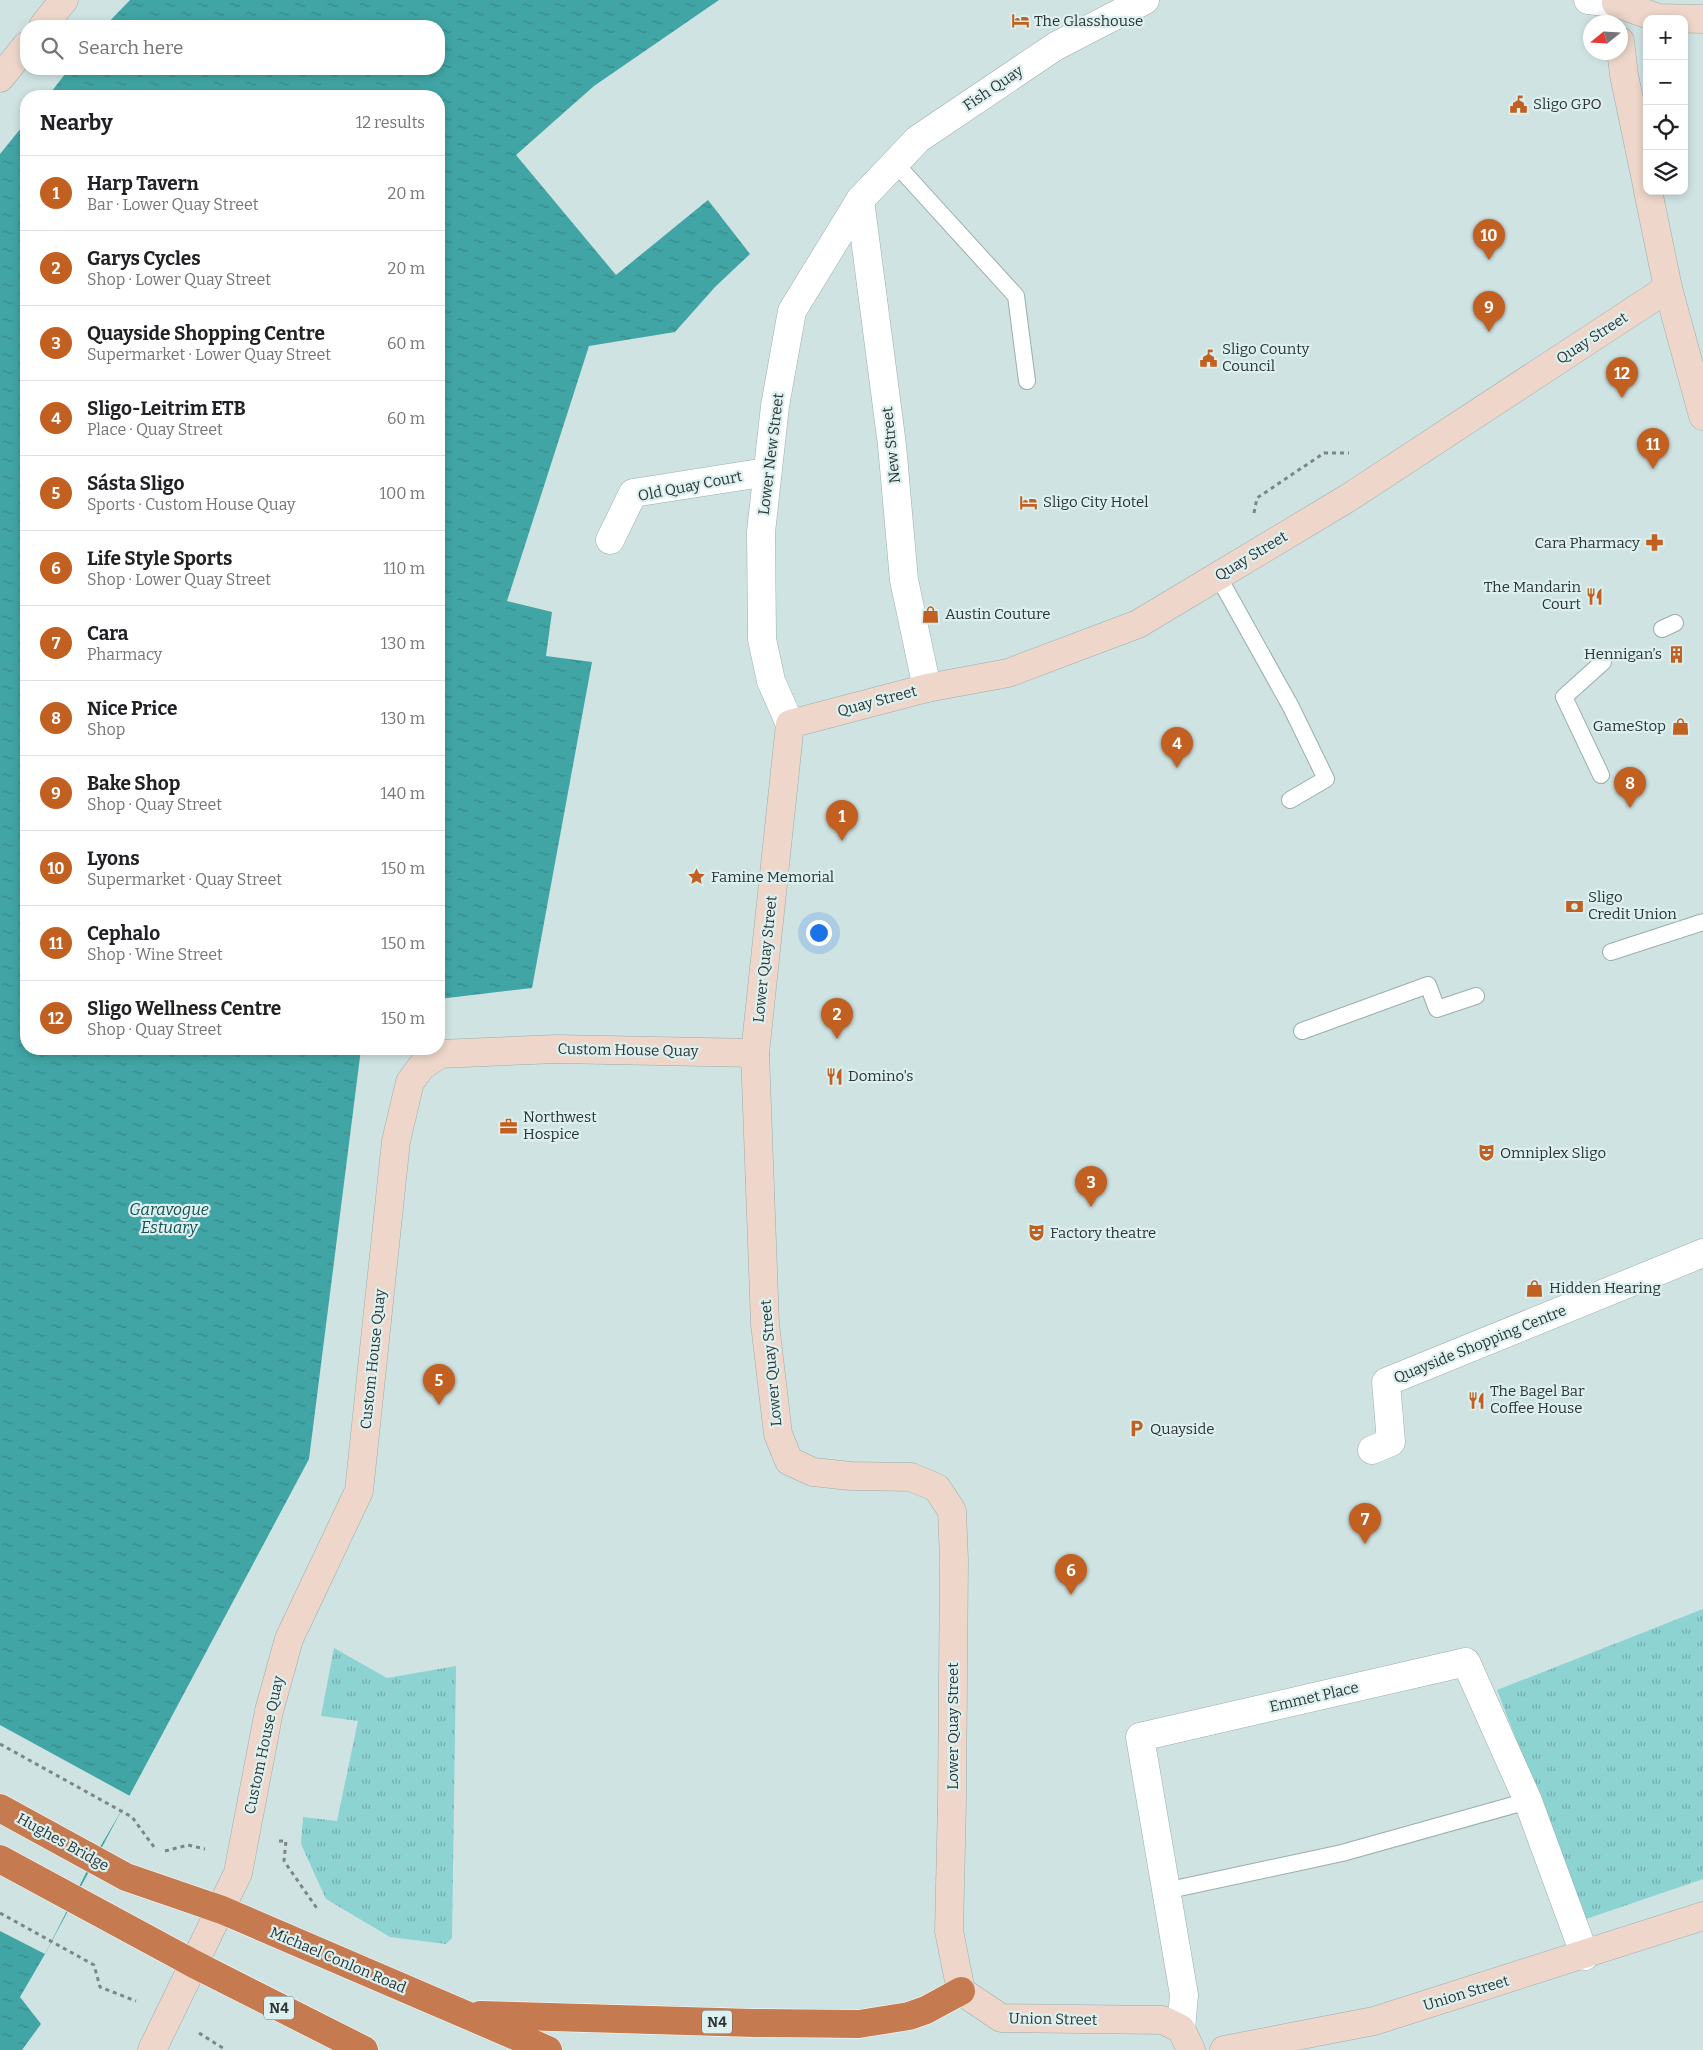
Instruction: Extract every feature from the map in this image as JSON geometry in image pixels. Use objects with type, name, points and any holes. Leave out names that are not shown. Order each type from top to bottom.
[{"type":"highway","name":"Hughes Bridge","points":[[0,1808],[126,1877]]},
{"type":"highway","name":"N4","points":[[0,1859],[194,1964],[364,2050]]},
{"type":"highway","name":"Michael Conlon Road","points":[[126,1877],[222,1910],[548,2050]]},
{"type":"highway","name":"N4","points":[[466,2014],[754,2023],[859,2024],[910,2016],[961,1991]]},
{"type":"street","points":[[48,20],[64,0]]},
{"type":"street","name":"Fish Quay","points":[[860,200],[918,139],[1056,46],[1145,0]]},
{"type":"street","points":[[1588,0],[1658,18],[1703,19]]},
{"type":"street","points":[[0,78],[20,53]]},
{"type":"street","points":[[1622,60],[1643,166]]},
{"type":"street","points":[[1649,195],[1668,288],[1698,374],[1703,416]]},
{"type":"street","name":"Lower New Street","points":[[790,724],[771,680],[762,639],[761,532],[767,472],[792,311],[860,200]]},
{"type":"street","name":"New Street","points":[[860,200],[892,446],[904,580],[926,688]]},
{"type":"street","name":"Quay Street","points":[[790,724],[926,688],[1008,673],[1138,624],[1356,492],[1668,288]]},
{"type":"street","name":"Old Quay Court","points":[[610,540],[633,493],[767,472]]},
{"type":"street","name":"Lower Quay Street","points":[[790,724],[755,1053],[765,1324],[778,1434],[789,1461],[812,1472],[851,1476],[911,1478],[937,1488],[952,1511],[952,1800],[949,1931],[961,1991]]},
{"type":"street","name":"Custom House Quay","points":[[445,1054],[557,1049],[755,1053]]},
{"type":"street","name":"Custom House Quay","points":[[152,2050],[222,1910],[238,1873],[269,1711],[289,1639],[359,1491],[396,1141],[410,1082],[422,1066],[438,1055]]},
{"type":"street","name":"Quayside Shopping Centre","points":[[1372,1450],[1391,1442],[1386,1382],[1703,1254]]},
{"type":"street","name":"Emmet Place","points":[[1186,2040],[1184,1995],[1140,1738],[1466,1662],[1528,1801],[1585,1956]]},
{"type":"street","name":"Union Street","points":[[1224,2050],[1374,2022],[1585,1956],[1703,1916]]},
{"type":"street","name":"Union Street","points":[[961,1991],[1001,2018],[1163,2020],[1186,2040]]},
{"type":"lane","points":[[895,163],[1016,296],[1027,381]]},
{"type":"lane","points":[[1218,576],[1292,707],[1326,778],[1290,800]]},
{"type":"lane","points":[[1601,775],[1564,697],[1603,662]]},
{"type":"lane","points":[[1611,952],[1703,922]]},
{"type":"lane","points":[[1302,1032],[1428,985],[1437,1009],[1476,996]]},
{"type":"lane","points":[[1166,1891],[1342,1853],[1528,1801]]},
{"type":"path","points":[[0,1744],[132,1817],[158,1853],[188,1845],[241,1857]]},
{"type":"path","points":[[0,1913],[67,1950]]},
{"type":"green space","points":[[1703,1609],[1703,1879],[1586,1919],[1497,1690]]},
{"type":"green space","points":[[334,1648],[387,1678],[456,1666],[452,1938],[446,1944],[390,1937],[326,1899],[301,1844],[303,1817],[337,1821],[358,1721],[321,1716]]},
{"type":"water","points":[[130,0],[719,0],[594,86],[516,155],[616,275],[708,200],[750,254],[715,287],[675,332],[589,346],[507,601],[552,612],[546,656],[592,662],[532,988],[445,998],[445,90],[53,90],[64,75],[445,75],[445,20],[111,20]]},
{"type":"water","name":"Garavogue Estuary","points":[[20,129],[20,1055],[360,1055],[309,1459],[45,1954],[20,1997],[41,2024],[22,2050],[0,2050],[0,154]]},
{"type":"pier","points":[[0,1725],[130,1796],[93,1859],[45,1954],[0,1931]]},
{"type":"place","name":"The Glasshouse","points":[[1020,21]]},
{"type":"place","name":"Sligo GPO","points":[[1519,104]]},
{"type":"place","name":"Lyons","points":[[1489,260]]},
{"type":"place","name":"Bake Shop","points":[[1489,332]]},
{"type":"place","name":"Sligo County Council","points":[[1208,358]]},
{"type":"place","name":"Sligo Wellness Centre","points":[[1622,398]]},
{"type":"place","name":"Cephalo","points":[[1653,469]]},
{"type":"place","name":"Sligo City Hotel","points":[[1029,502]]},
{"type":"place","name":"Cara Pharmacy","points":[[1654,543]]},
{"type":"place","name":"The Mandarin Court","points":[[1595,596]]},
{"type":"place","name":"Austin Couture","points":[[931,614]]},
{"type":"place","name":"Hennigan’s","points":[[1676,654]]},
{"type":"place","name":"GameStop","points":[[1680,726]]},
{"type":"place","name":"Sligo-Leitrim ETB","points":[[1177,768]]},
{"type":"place","name":"Nice Price","points":[[1630,808]]},
{"type":"place","name":"Harp Tavern","points":[[842,841]]},
{"type":"place","name":"Famine Memorial","points":[[697,877]]},
{"type":"place","name":"Sligo Credit Union","points":[[1574,906]]},
{"type":"place","name":"Garys Cycles","points":[[837,1039]]},
{"type":"place","name":"Domino's","points":[[834,1076]]},
{"type":"place","name":"Northwest Hospice","points":[[509,1126]]},
{"type":"place","name":"Omniplex Sligo","points":[[1486,1153]]},
{"type":"place","name":"Quayside Shopping Centre","points":[[1091,1207]]},
{"type":"place","name":"Factory theatre","points":[[1036,1233]]},
{"type":"place","name":"Hidden Hearing","points":[[1535,1288]]},
{"type":"place","name":"The Bagel Bar Coffee House","points":[[1476,1400]]},
{"type":"place","name":"Sásta Sligo","points":[[439,1405]]},
{"type":"place","name":"Quayside","points":[[1136,1429]]},
{"type":"place","name":"Cara","points":[[1365,1544]]},
{"type":"place","name":"Life Style Sports","points":[[1071,1595]]}]
